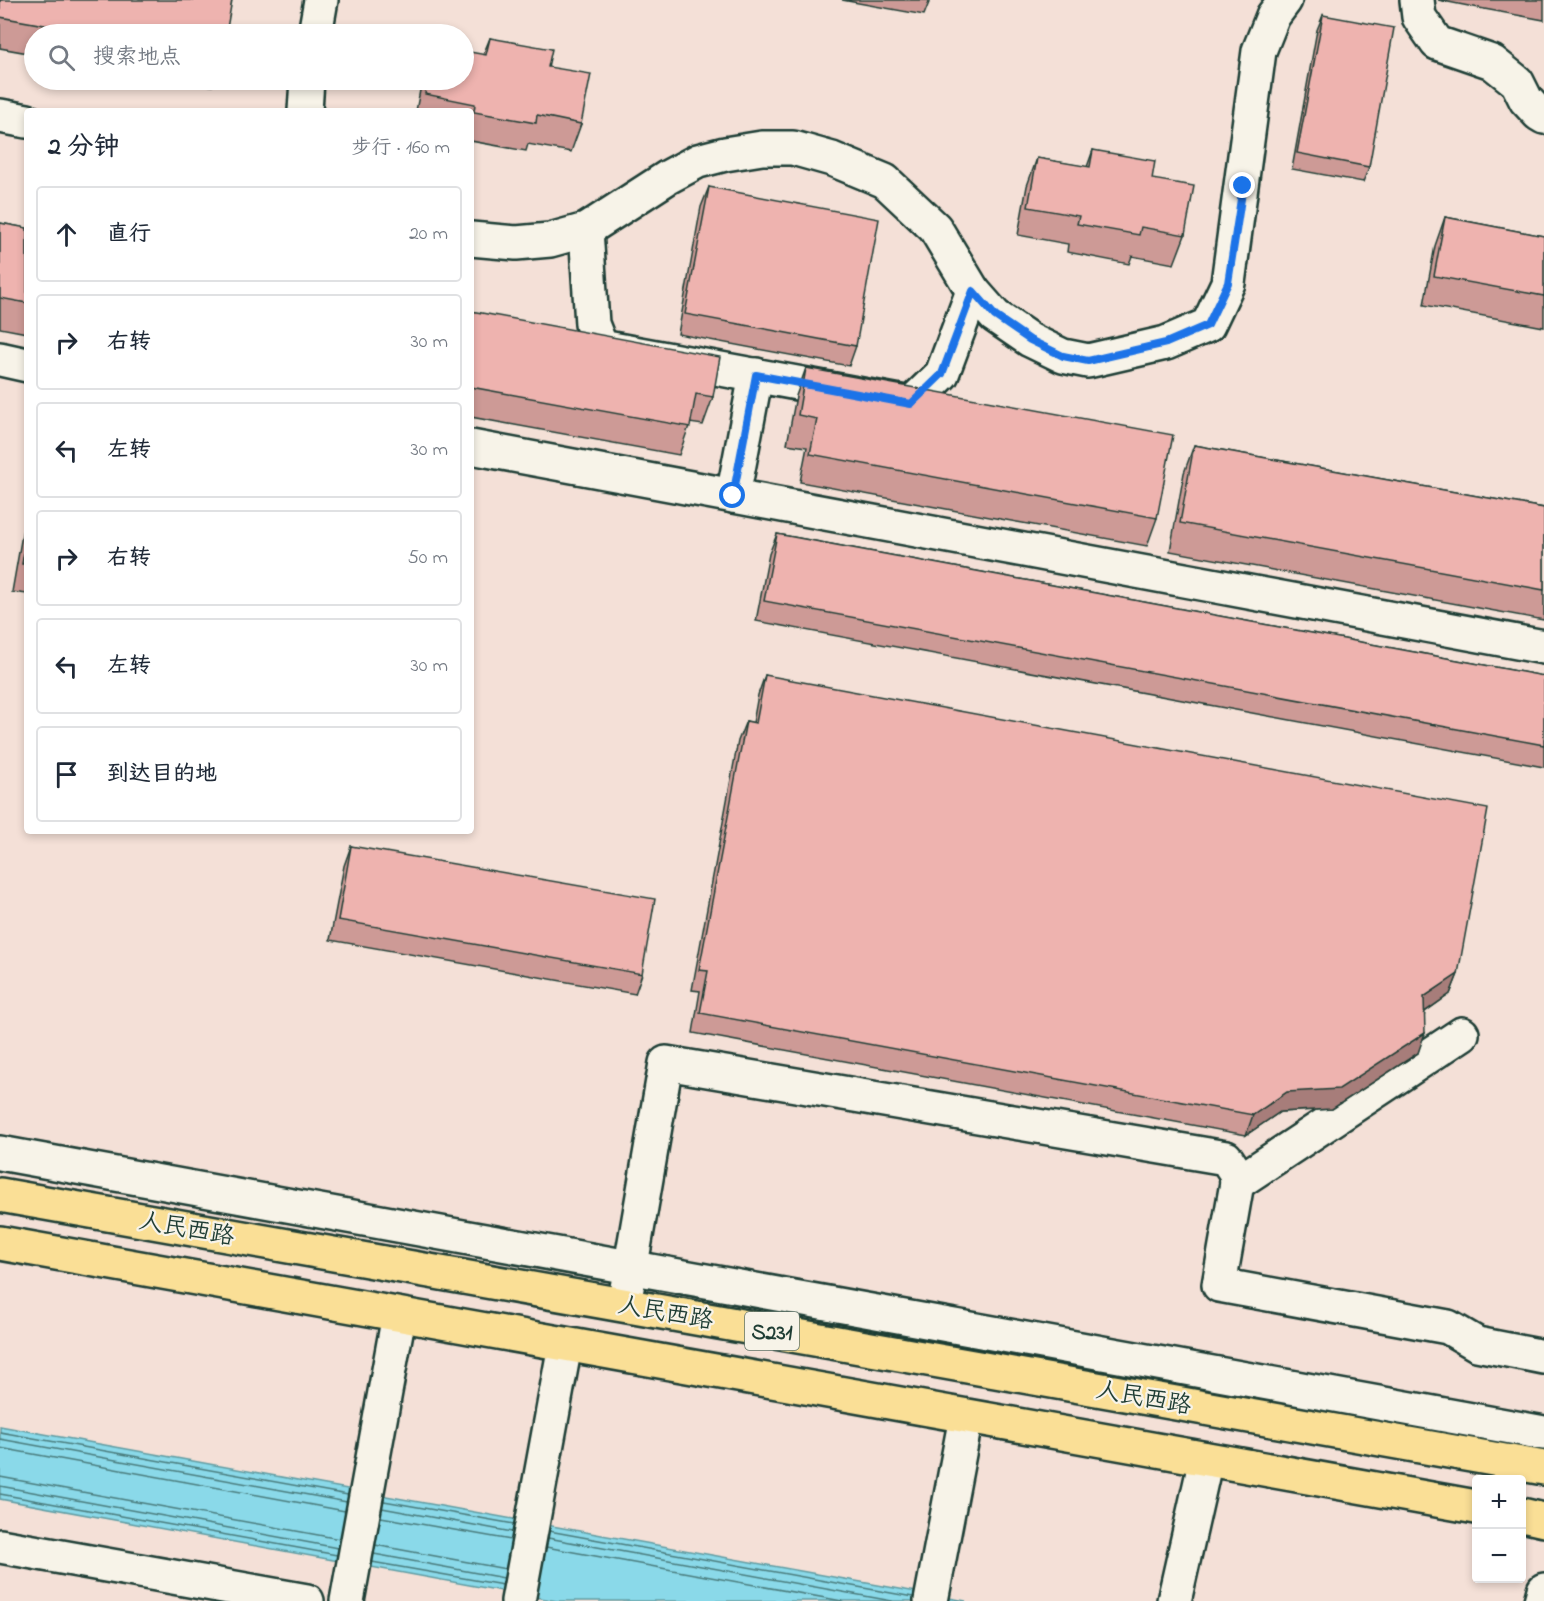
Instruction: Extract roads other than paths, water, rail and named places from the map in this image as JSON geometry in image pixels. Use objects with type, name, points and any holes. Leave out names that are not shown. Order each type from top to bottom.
[{"type":"main road","name":"人民西路","points":[[0,1195],[1544,1468]]},
{"type":"main road","name":"人民西路","points":[[0,1243],[1472,1507]]},
{"type":"main road","points":[[1526,1516],[1544,1520]]},
{"type":"street","points":[[317,24],[321,0]]},
{"type":"street","points":[[474,239],[516,243],[550,240],[586,231],[668,177],[698,161],[762,148],[793,148],[832,159],[885,181],[935,228],[973,291],[995,316],[1030,340],[1063,356],[1088,361],[1166,343],[1208,325],[1228,283],[1259,51],[1273,16],[1285,0]]},
{"type":"street","points":[[1417,0],[1419,17],[1437,43],[1492,62],[1517,82],[1526,100],[1544,117]]},
{"type":"street","points":[[305,108],[306,90]]},
{"type":"street","points":[[0,116],[24,120]]},
{"type":"street","points":[[586,231],[592,324],[601,347],[911,404],[942,374],[973,291]]},
{"type":"street","points":[[0,360],[24,364]]},
{"type":"street","points":[[733,496],[756,375]]},
{"type":"street","points":[[474,448],[1544,647]]},
{"type":"street","points":[[1237,1183],[1462,1034]]},
{"type":"street","points":[[624,1305],[666,1063],[1226,1158],[1236,1173],[1237,1183],[1219,1285],[1448,1327],[1478,1344],[1544,1357]]},
{"type":"street","points":[[0,1153],[1544,1433]]},
{"type":"street","points":[[348,1593],[399,1315]]},
{"type":"street","points":[[518,1601],[565,1345]]},
{"type":"street","points":[[931,1601],[966,1417]]},
{"type":"street","points":[[1174,1601],[1206,1459]]},
{"type":"street","points":[[0,1546],[307,1601]]},
{"type":"street","points":[[1541,1601],[1544,1590]]},
{"type":"water","points":[[0,1426],[966,1601],[557,1601],[0,1499]]}]
